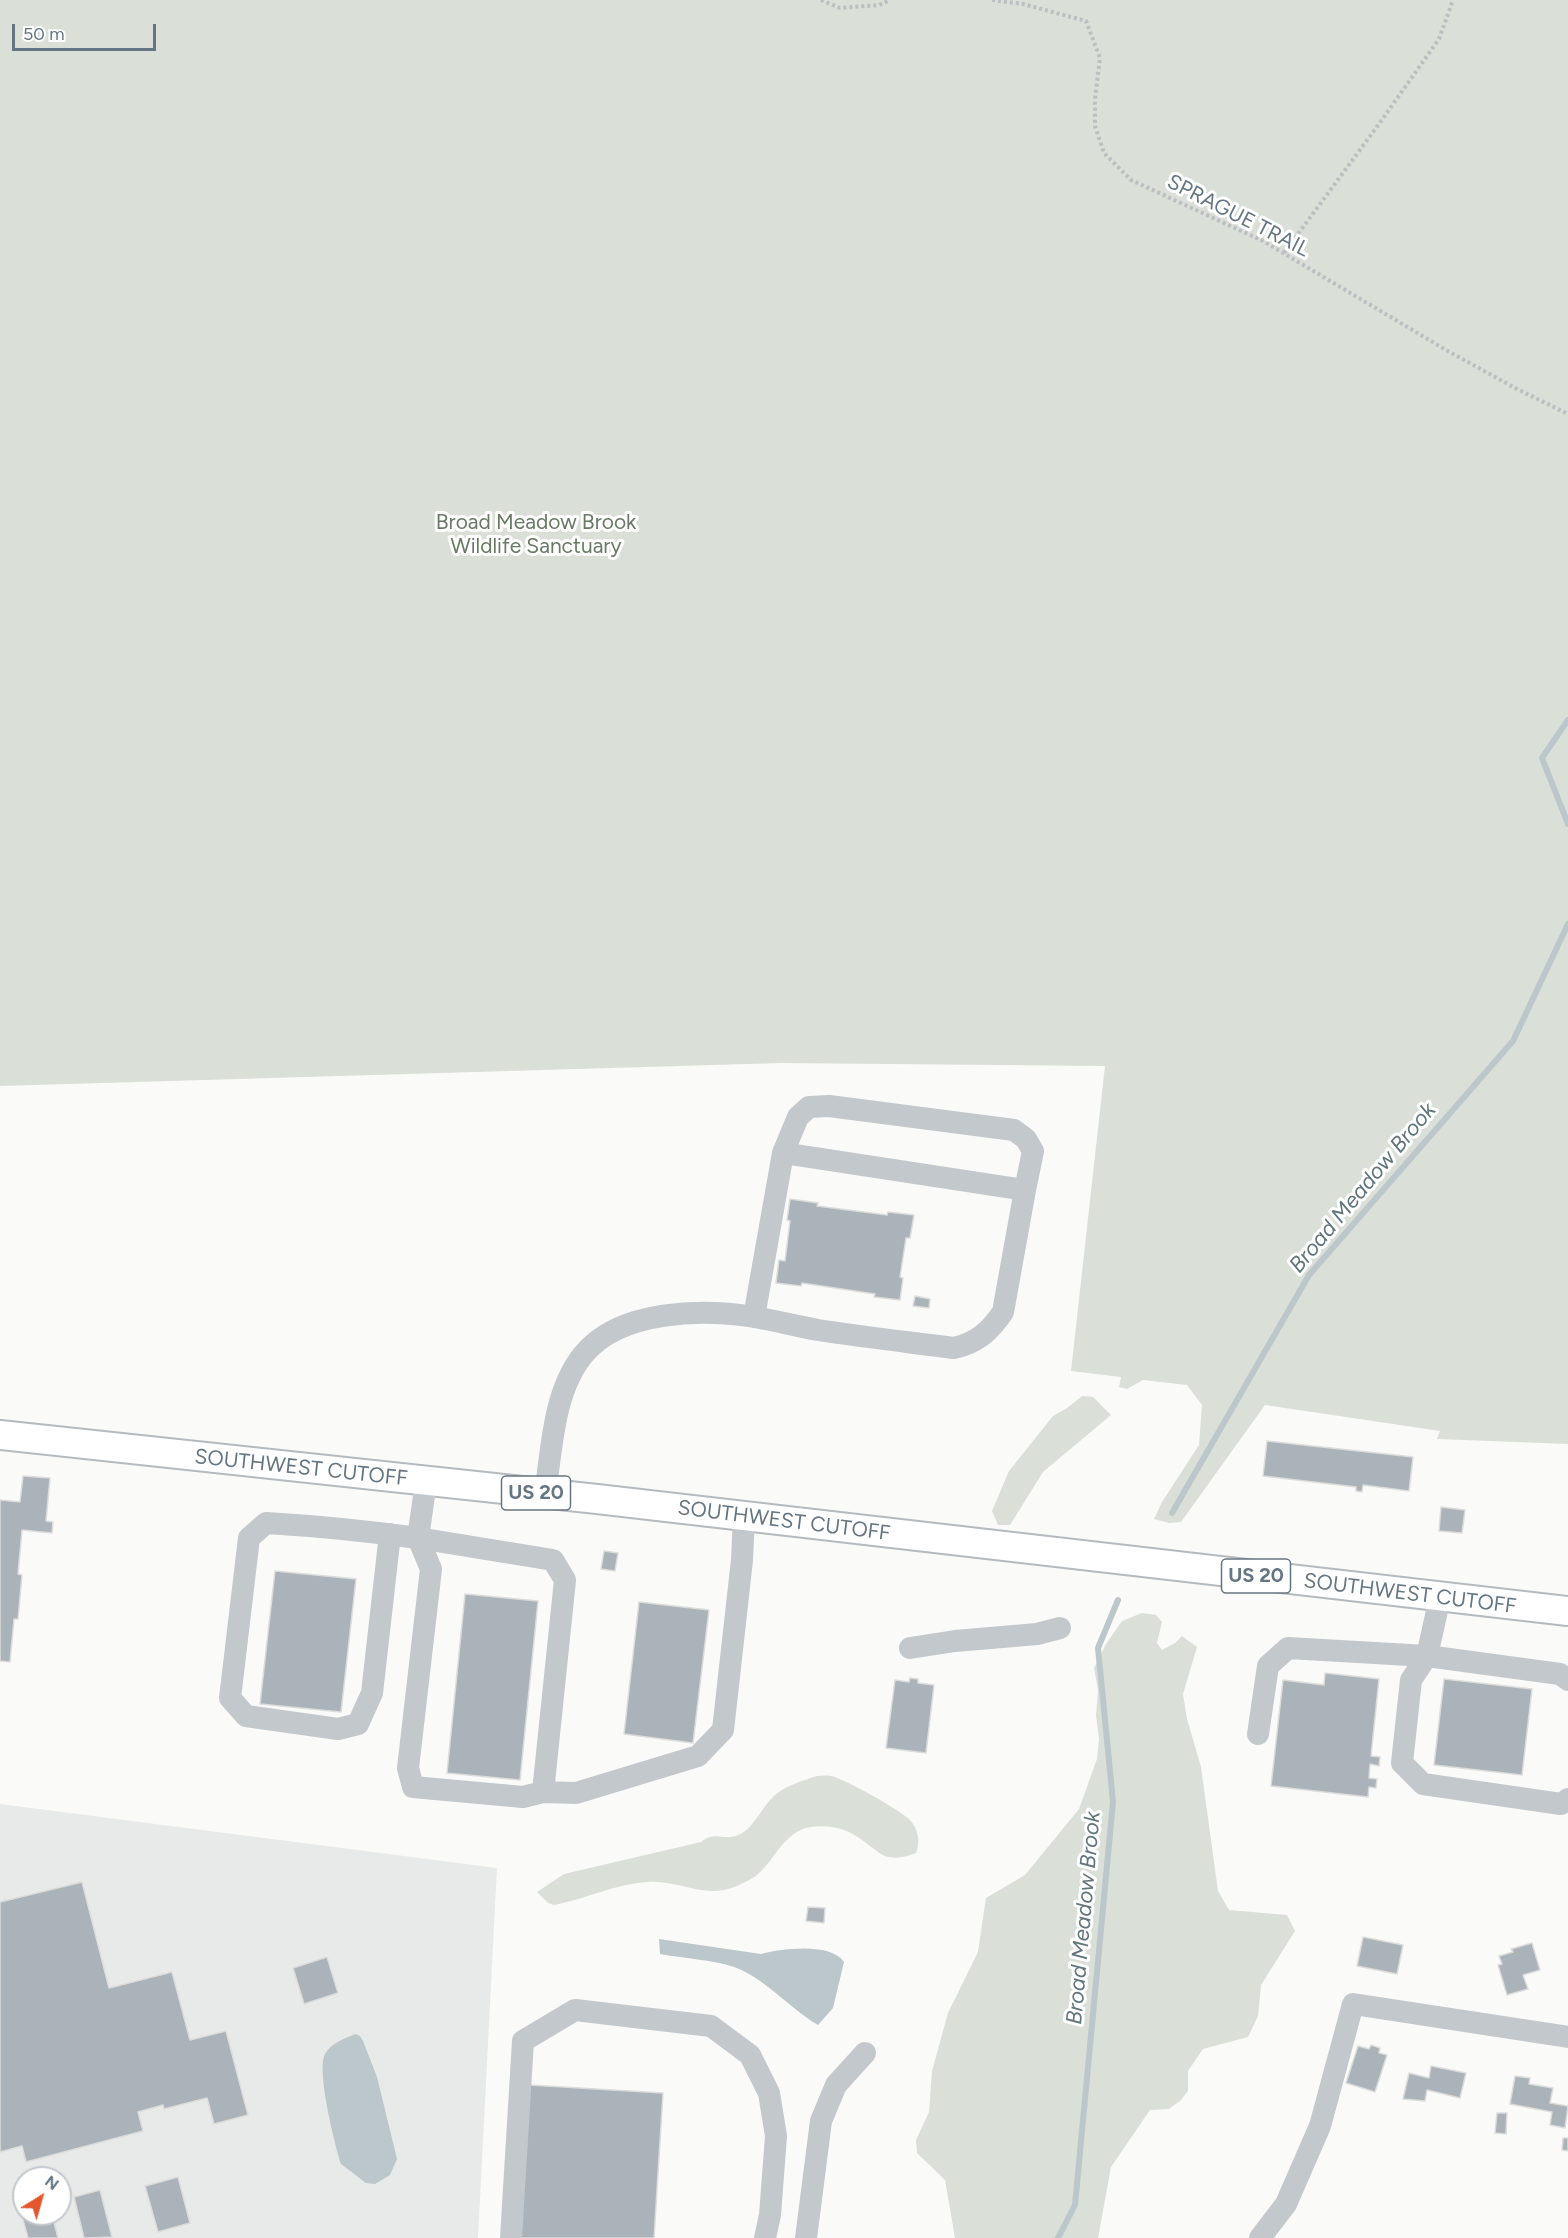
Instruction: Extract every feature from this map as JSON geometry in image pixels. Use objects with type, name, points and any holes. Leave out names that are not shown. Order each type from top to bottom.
[{"type":"main road","name":"SOUTHWEST CUTOFF","points":[[0,1435],[744,1516],[1568,1611]]},
{"type":"street","points":[[545,1494],[555,1425],[568,1380],[584,1354],[606,1336],[630,1324],[655,1317],[705,1313],[754,1317],[816,1329],[942,1347],[965,1346],[981,1337],[992,1328],[1002,1312],[1033,1151],[1026,1139],[1014,1130],[829,1106],[809,1107],[798,1117],[783,1153],[754,1317]]},
{"type":"street","points":[[783,1153],[1025,1190]]},
{"type":"street","points":[[426,1482],[418,1538],[431,1569],[408,1768],[413,1787],[523,1797],[543,1792],[576,1793],[698,1756],[723,1730],[742,1560],[744,1516]]},
{"type":"street","points":[[390,1534],[372,1693],[358,1724],[338,1729],[246,1716],[230,1698],[249,1538],[266,1523],[356,1529],[418,1538],[553,1560],[565,1580],[543,1792]]},
{"type":"street","points":[[1440,1598],[1427,1656],[1411,1680],[1402,1763],[1424,1784],[1561,1804],[1568,1799]]},
{"type":"street","points":[[910,1648],[955,1641],[1037,1634],[1060,1628]]},
{"type":"street","points":[[1258,1734],[1268,1666],[1288,1648],[1427,1656],[1560,1674],[1568,1680]]},
{"type":"street","points":[[1260,2238],[1286,2204],[1320,2126],[1353,2004],[1568,2037]]},
{"type":"street","points":[[511,2238],[524,2040],[575,2010],[711,2026],[750,2055],[769,2093],[776,2136],[770,2215],[765,2238]]},
{"type":"street","points":[[806,2238],[821,2121],[836,2085],[865,2053]]},
{"type":"path","points":[[821,0],[840,8],[879,5],[890,0]]},
{"type":"path","name":"SPRAGUE TRAIL","points":[[992,0],[1023,4],[1086,21],[1100,58],[1095,99],[1095,126],[1104,153],[1131,180],[1263,241],[1446,350],[1516,389],[1568,414]]},
{"type":"path","points":[[1284,254],[1439,39],[1454,0]]},
{"type":"shaded area","points":[[0,1804],[497,1868],[478,2238],[0,2238]]},
{"type":"shaded area","points":[[659,1939],[761,1954],[792,1949],[817,1949],[828,1952],[844,1962],[833,2008],[818,2025],[756,1978],[734,1967],[660,1954]]},
{"type":"shaded area","points":[[356,2034],[363,2041],[377,2077],[397,2159],[390,2175],[375,2184],[366,2183],[341,2164],[325,2091],[323,2063],[325,2054],[335,2044]]},
{"type":"green space","name":"Broad Meadow Brook Wildlife Sanctuary","points":[[0,0],[1568,0],[1568,1444],[1437,1439],[1440,1431],[1265,1405],[1181,1522],[1169,1523],[1154,1519],[1162,1502],[1199,1445],[1202,1405],[1187,1385],[1143,1380],[1127,1389],[1119,1387],[1121,1377],[1071,1371],[1105,1066],[781,1063],[0,1086]]},
{"type":"green space","points":[[1082,1396],[1093,1397],[1111,1415],[1043,1472],[1010,1525],[998,1525],[992,1511],[1009,1471],[1053,1416]]},
{"type":"green space","points":[[1142,1613],[1156,1615],[1162,1622],[1157,1643],[1162,1650],[1182,1636],[1197,1647],[1183,1694],[1187,1719],[1201,1767],[1218,1891],[1229,1910],[1287,1915],[1295,1931],[1261,1985],[1258,2016],[1248,2037],[1203,2049],[1188,2071],[1188,2091],[1181,2100],[1169,2109],[1150,2110],[1111,2167],[1098,2238],[955,2238],[945,2180],[917,2153],[916,2140],[929,2112],[932,2071],[948,2013],[978,1952],[986,1898],[1025,1875],[1079,1809],[1097,1759],[1098,1690],[1094,1668],[1106,1644],[1122,1621]]},
{"type":"green space","points":[[817,1776],[831,1776],[848,1783],[903,1814],[915,1827],[918,1835],[916,1853],[893,1858],[879,1853],[857,1836],[843,1830],[820,1826],[794,1834],[764,1869],[737,1886],[725,1890],[703,1890],[660,1882],[636,1883],[554,1905],[548,1903],[537,1892],[564,1874],[701,1842],[710,1837],[736,1836],[752,1824],[770,1800],[780,1792]]},
{"type":"building","points":[[790,1199],[818,1203],[817,1206],[887,1215],[888,1212],[914,1215],[910,1238],[906,1238],[900,1277],[903,1278],[900,1300],[802,1283],[801,1286],[776,1283],[779,1260],[785,1261]]},
{"type":"building","points":[[915,1296],[930,1299],[929,1308],[913,1306]]},
{"type":"building","points":[[1267,1441],[1413,1457],[1409,1491],[1363,1485],[1362,1492],[1356,1491],[1356,1487],[1263,1476]]},
{"type":"building","points":[[23,1476],[50,1478],[46,1521],[53,1522],[52,1533],[22,1530],[18,1574],[22,1575],[18,1619],[14,1619],[10,1662],[0,1661],[0,1500],[20,1502]]},
{"type":"building","points":[[1441,1507],[1465,1510],[1462,1533],[1439,1531]]},
{"type":"building","points":[[604,1551],[618,1553],[615,1571],[601,1569]]},
{"type":"building","points":[[275,1571],[356,1579],[341,1712],[260,1704]]},
{"type":"building","points":[[465,1594],[538,1601],[520,1780],[447,1773]]},
{"type":"building","points":[[639,1602],[709,1610],[693,1743],[624,1734]]},
{"type":"building","points":[[1325,1673],[1379,1679],[1371,1756],[1380,1757],[1379,1766],[1370,1764],[1369,1778],[1377,1779],[1376,1788],[1369,1787],[1368,1797],[1271,1786],[1283,1680],[1324,1685]]},
{"type":"building","points":[[910,1678],[918,1679],[918,1683],[934,1685],[926,1753],[886,1748],[895,1680],[909,1682]]},
{"type":"building","points":[[1444,1679],[1532,1689],[1522,1775],[1434,1765]]},
{"type":"building","points":[[82,1882],[109,1988],[172,1972],[190,2040],[226,2031],[248,2115],[214,2124],[207,2098],[164,2109],[163,2105],[138,2112],[143,2131],[26,2162],[22,2146],[0,2152],[0,1902]]},
{"type":"building","points":[[808,1907],[825,1908],[824,1923],[806,1921]]},
{"type":"building","points":[[1363,1937],[1403,1945],[1397,1974],[1357,1966]]},
{"type":"building","points":[[1532,1943],[1540,1970],[1523,1975],[1528,1989],[1507,1995],[1498,1965],[1502,1964],[1499,1956],[1513,1952],[1511,1949]]},
{"type":"building","points":[[327,1957],[338,1993],[304,2004],[293,1968]]},
{"type":"building","points":[[1371,2045],[1380,2048],[1379,2053],[1387,2055],[1375,2092],[1346,2083],[1358,2046],[1369,2049]]},
{"type":"building","points":[[1431,2066],[1466,2073],[1460,2098],[1427,2090],[1425,2101],[1403,2099],[1409,2073],[1429,2078]]},
{"type":"building","points":[[1515,2076],[1530,2078],[1529,2084],[1553,2088],[1550,2103],[1568,2106],[1565,2128],[1550,2125],[1552,2112],[1510,2104]]},
{"type":"building","points":[[529,2085],[663,2093],[654,2238],[520,2238]]},
{"type":"building","points":[[1497,2113],[1507,2113],[1506,2134],[1495,2133]]},
{"type":"building","points":[[1563,2138],[1568,2138],[1568,2151],[1562,2150]]},
{"type":"building","points":[[178,2177],[190,2223],[158,2232],[145,2186]]},
{"type":"building","points":[[100,2190],[112,2237],[84,2238],[74,2197]]},
{"type":"building","points":[[25,2226],[55,2226],[58,2238],[28,2238]]},
{"type":"waterway","name":"Broad Meadow Brook","points":[[1568,720],[1542,758],[1568,824]]},
{"type":"waterway","name":"Broad Meadow Brook","points":[[1172,1513],[1309,1275],[1513,1041],[1568,924]]},
{"type":"waterway","name":"Broad Meadow Brook","points":[[1058,2238],[1075,2205],[1113,1802],[1098,1648],[1118,1600]]}]
